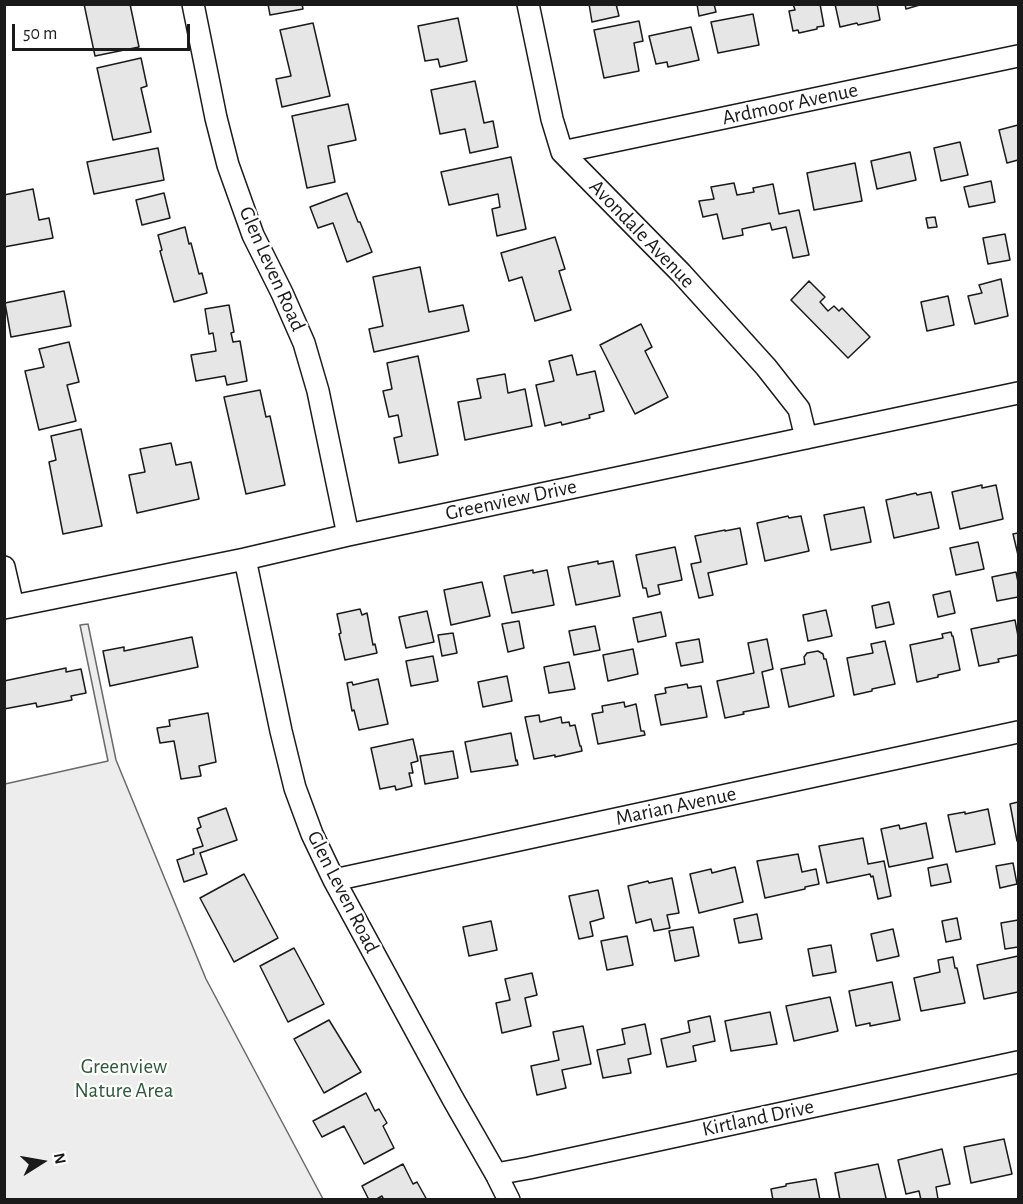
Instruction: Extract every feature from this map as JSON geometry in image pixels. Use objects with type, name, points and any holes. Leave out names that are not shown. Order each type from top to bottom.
[{"type":"street","name":"Glen Leven Road","points":[[193,4],[228,165],[254,235],[304,343],[318,391],[348,535]]},
{"type":"street","name":"Avondale Avenue","points":[[528,4],[552,119],[562,152],[681,273],[766,367],[799,409],[806,438]]},
{"type":"street","name":"Ardmoor Avenue","points":[[562,152],[1018,56]]},
{"type":"street","name":"Greenview Drive","points":[[9,607],[245,559],[348,535],[1018,393]]},
{"type":"street","name":"Glen Leven Road","points":[[245,559],[281,731],[295,788],[312,834],[334,880],[509,1200]]},
{"type":"street","points":[[4,567],[9,607]]},
{"type":"street","name":"Marian Avenue","points":[[334,880],[1018,732]]},
{"type":"street","name":"Kirtland Drive","points":[[496,1174],[1018,1062]]},
{"type":"green space","name":"Greenview Nature Area","points":[[88,624],[116,760],[206,979],[323,1199],[5,1199],[5,784],[108,761],[80,625]]},
{"type":"building","points":[[84,4],[130,4],[139,47],[95,56]]},
{"type":"building","points":[[268,4],[302,4],[303,9],[270,15]]},
{"type":"building","points":[[589,4],[616,4],[619,16],[592,22]]},
{"type":"building","points":[[697,4],[714,4],[716,12],[699,16]]},
{"type":"building","points":[[793,4],[820,4],[824,26],[799,33],[798,30],[793,31],[789,11],[795,10]]},
{"type":"building","points":[[835,4],[877,4],[880,20],[840,27]]},
{"type":"building","points":[[905,4],[923,4],[906,9]]},
{"type":"building","points":[[753,14],[759,45],[718,53],[711,22]]},
{"type":"building","points":[[458,18],[467,61],[440,67],[438,59],[425,61],[418,26]]},
{"type":"building","points":[[639,21],[643,41],[634,43],[639,71],[604,78],[594,30]]},
{"type":"building","points":[[313,23],[330,96],[282,107],[276,79],[291,76],[280,30]]},
{"type":"building","points":[[691,27],[699,60],[668,67],[667,62],[656,64],[649,36]]},
{"type":"building","points":[[141,58],[147,86],[141,88],[151,132],[113,140],[97,68]]},
{"type":"building","points":[[475,81],[484,123],[493,121],[498,147],[470,153],[465,129],[440,134],[431,90]]},
{"type":"building","points":[[348,104],[356,140],[328,146],[335,182],[307,188],[292,116]]},
{"type":"building","points":[[1018,125],[1018,160],[1007,163],[999,130]]},
{"type":"building","points":[[960,142],[968,175],[941,181],[934,148]]},
{"type":"building","points":[[158,148],[164,180],[94,194],[87,162]]},
{"type":"building","points":[[910,152],[916,180],[877,189],[871,161]]},
{"type":"building","points":[[511,157],[526,229],[497,236],[492,209],[500,207],[498,194],[449,205],[441,172]]},
{"type":"building","points":[[855,163],[862,201],[814,210],[807,173]]},
{"type":"building","points":[[991,181],[995,202],[969,207],[964,187]]},
{"type":"building","points":[[734,183],[737,195],[754,192],[753,188],[773,184],[779,214],[799,210],[809,255],[793,258],[786,227],[772,230],[770,223],[742,229],[743,235],[723,239],[717,214],[703,217],[699,201],[714,199],[711,187]]},
{"type":"building","points":[[33,189],[39,220],[49,218],[53,238],[4,247],[4,195]]},
{"type":"building","points":[[164,193],[170,218],[142,225],[136,200]]},
{"type":"building","points":[[347,193],[372,252],[347,262],[333,223],[318,228],[310,207]]},
{"type":"building","points":[[935,217],[937,227],[928,228],[926,218]]},
{"type":"building","points":[[185,227],[207,293],[174,302],[158,235]]},
{"type":"building","points":[[1005,234],[1010,260],[988,264],[983,238]]},
{"type":"building","points":[[555,237],[565,269],[559,271],[571,310],[535,321],[522,277],[509,281],[501,253]]},
{"type":"building","points":[[420,267],[429,312],[463,305],[469,331],[374,352],[369,329],[383,326],[373,277]]},
{"type":"building","points":[[1001,279],[1008,316],[975,324],[968,296],[982,293],[979,285]]},
{"type":"building","points":[[809,281],[825,297],[820,302],[828,311],[834,306],[839,311],[842,308],[870,337],[848,358],[791,300]]},
{"type":"building","points":[[64,291],[71,326],[11,337],[5,303]]},
{"type":"building","points":[[948,296],[954,325],[927,331],[921,302]]},
{"type":"building","points":[[229,305],[234,332],[231,333],[233,342],[240,341],[247,381],[227,385],[225,376],[196,381],[191,355],[216,351],[213,333],[209,334],[205,309]]},
{"type":"building","points":[[641,324],[652,347],[645,351],[668,397],[635,414],[600,345]]},
{"type":"building","points":[[69,342],[79,382],[67,385],[76,421],[39,430],[25,371],[44,367],[39,349]]},
{"type":"building","points":[[572,355],[577,375],[595,371],[604,411],[589,415],[590,418],[562,425],[561,422],[545,426],[536,385],[554,381],[549,361]]},
{"type":"building","points":[[418,356],[438,455],[399,463],[394,438],[402,436],[398,415],[389,417],[383,391],[392,389],[387,363]]},
{"type":"building","points":[[505,374],[508,393],[525,389],[532,426],[465,440],[458,402],[481,398],[477,379]]},
{"type":"building","points":[[260,390],[266,417],[270,416],[285,485],[246,494],[224,397]]},
{"type":"building","points":[[81,429],[102,526],[63,534],[49,462],[56,460],[51,436]]},
{"type":"building","points":[[171,443],[176,465],[191,462],[199,499],[137,513],[129,475],[145,472],[140,449]]},
{"type":"building","points":[[982,485],[982,488],[996,485],[1003,519],[960,529],[952,492]]},
{"type":"building","points":[[931,492],[939,528],[894,538],[886,500]]},
{"type":"building","points":[[864,507],[871,542],[831,550],[824,515]]},
{"type":"building","points":[[788,516],[789,518],[801,516],[809,551],[765,561],[757,523]]},
{"type":"building","points":[[740,528],[747,564],[708,573],[713,595],[699,598],[691,564],[701,562],[695,536]]},
{"type":"building","points":[[1018,533],[1018,555],[1013,534]]},
{"type":"building","points":[[978,542],[984,569],[956,575],[950,548]]},
{"type":"building","points":[[675,547],[682,580],[658,585],[660,594],[648,597],[646,588],[643,588],[636,555]]},
{"type":"building","points":[[598,561],[598,564],[613,561],[620,596],[576,605],[568,567]]},
{"type":"building","points":[[533,570],[533,573],[547,570],[554,605],[512,613],[504,576]]},
{"type":"building","points":[[1016,572],[1018,597],[997,601],[992,577]]},
{"type":"building","points":[[482,582],[490,616],[451,625],[444,590]]},
{"type":"building","points":[[950,591],[955,613],[938,617],[933,595]]},
{"type":"building","points":[[889,602],[894,624],[876,628],[872,606]]},
{"type":"building","points":[[360,609],[362,615],[367,613],[373,645],[375,644],[377,653],[345,660],[337,614]]},
{"type":"building","points":[[826,610],[832,636],[808,641],[803,615]]},
{"type":"building","points":[[427,611],[434,642],[406,648],[399,617]]},
{"type":"building","points":[[661,612],[666,636],[638,642],[633,618]]},
{"type":"building","points":[[1015,620],[1018,655],[979,666],[971,629]]},
{"type":"building","points":[[519,621],[524,648],[508,652],[502,624]]},
{"type":"building","points":[[595,626],[600,650],[574,655],[569,631]]},
{"type":"building","points":[[951,632],[960,670],[917,682],[910,645],[943,638],[942,634]]},
{"type":"building","points":[[453,633],[457,653],[442,656],[438,635]]},
{"type":"building","points":[[192,637],[198,667],[110,686],[103,651],[124,647],[124,651]]},
{"type":"building","points":[[699,639],[703,662],[681,666],[676,643]]},
{"type":"building","points":[[767,639],[773,669],[762,672],[769,707],[725,718],[717,681],[754,673],[748,643]]},
{"type":"building","points":[[885,641],[895,684],[854,695],[847,658],[873,653],[871,644]]},
{"type":"building","points":[[633,649],[638,674],[608,681],[603,655]]},
{"type":"building","points":[[818,651],[826,659],[834,696],[789,707],[781,669],[805,664],[804,657],[807,653]]},
{"type":"building","points":[[433,656],[438,681],[411,686],[406,661]]},
{"type":"building","points":[[569,662],[575,689],[549,693],[544,667]]},
{"type":"building","points":[[66,668],[66,672],[81,669],[86,693],[71,696],[72,700],[37,707],[36,703],[4,709],[4,681]]},
{"type":"building","points":[[507,676],[512,701],[483,707],[478,682]]},
{"type":"building","points":[[378,679],[388,724],[359,730],[354,710],[352,711],[347,683],[352,682],[353,685]]},
{"type":"building","points":[[687,684],[688,688],[701,686],[707,717],[661,725],[655,695],[666,693],[665,688]]},
{"type":"building","points":[[624,702],[625,707],[636,704],[641,731],[644,731],[645,735],[598,744],[592,714],[603,712],[602,706]]},
{"type":"building","points":[[208,713],[216,762],[199,766],[201,776],[181,779],[174,741],[160,743],[157,728],[170,726],[169,720]]},
{"type":"building","points":[[539,715],[540,722],[561,717],[562,723],[569,722],[570,726],[575,725],[582,751],[534,759],[525,717]]},
{"type":"building","points":[[511,733],[518,765],[471,772],[465,742]]},
{"type":"building","points":[[413,739],[418,761],[411,763],[413,773],[409,773],[412,786],[396,790],[395,786],[380,789],[371,748]]},
{"type":"building","points":[[453,751],[458,778],[425,784],[420,756]]},
{"type":"building","points":[[1018,802],[1018,841],[1017,841],[1010,804]]},
{"type":"building","points":[[226,808],[237,840],[200,853],[207,874],[184,882],[177,860],[194,854],[193,849],[203,846],[197,829],[201,827],[198,818]]},
{"type":"building","points":[[988,809],[995,844],[956,852],[948,815]]},
{"type":"building","points":[[926,823],[933,858],[889,867],[881,829],[899,825],[900,829]]},
{"type":"building","points":[[863,838],[868,864],[884,861],[891,896],[878,899],[873,876],[871,877],[870,874],[827,883],[819,846]]},
{"type":"building","points":[[798,854],[802,872],[816,869],[819,884],[765,898],[757,861]]},
{"type":"building","points":[[1013,863],[1017,884],[1000,888],[996,866]]},
{"type":"building","points":[[947,864],[951,882],[931,886],[928,868]]},
{"type":"building","points":[[735,867],[743,902],[699,913],[690,874],[711,869],[712,873]]},
{"type":"building","points":[[244,874],[278,938],[234,962],[200,898]]},
{"type":"building","points":[[672,878],[679,913],[667,915],[670,928],[654,931],[651,919],[636,923],[628,886]]},
{"type":"building","points":[[598,890],[604,918],[590,922],[593,936],[579,939],[569,896]]},
{"type":"building","points":[[757,914],[762,939],[739,943],[734,919]]},
{"type":"building","points":[[957,918],[961,939],[946,942],[942,921]]},
{"type":"building","points":[[1018,920],[1018,947],[1005,949],[1001,923]]},
{"type":"building","points":[[491,921],[497,950],[469,956],[463,927]]},
{"type":"building","points":[[693,927],[699,956],[675,961],[669,931]]},
{"type":"building","points":[[893,929],[899,956],[877,961],[871,934]]},
{"type":"building","points":[[627,936],[633,965],[607,970],[601,941]]},
{"type":"building","points":[[831,945],[836,972],[813,976],[808,949]]},
{"type":"building","points":[[294,948],[324,1004],[288,1022],[260,966]]},
{"type":"building","points":[[1018,956],[1018,992],[984,999],[977,965]]},
{"type":"building","points":[[953,957],[965,1003],[921,1011],[914,978],[940,972],[938,960]]},
{"type":"building","points":[[532,973],[537,995],[525,998],[531,1026],[502,1033],[496,1003],[510,1000],[505,979]]},
{"type":"building","points":[[892,982],[900,1020],[870,1026],[870,1023],[856,1026],[849,991]]},
{"type":"building","points":[[830,997],[838,1031],[794,1041],[786,1006]]},
{"type":"building","points":[[770,1012],[777,1044],[731,1051],[725,1021]]},
{"type":"building","points":[[710,1016],[715,1041],[693,1046],[696,1061],[667,1067],[661,1039],[690,1032],[688,1021]]},
{"type":"building","points":[[329,1020],[361,1072],[324,1093],[294,1039]]},
{"type":"building","points":[[645,1024],[651,1054],[628,1059],[631,1073],[603,1078],[597,1050],[625,1044],[622,1029]]},
{"type":"building","points":[[583,1026],[591,1064],[562,1070],[566,1088],[537,1095],[531,1066],[559,1060],[553,1032]]},
{"type":"building","points":[[366,1093],[375,1111],[379,1109],[387,1123],[383,1126],[394,1148],[364,1164],[344,1126],[322,1137],[313,1121]]},
{"type":"building","points":[[1004,1139],[1012,1174],[971,1183],[964,1147]]},
{"type":"building","points":[[942,1149],[950,1184],[936,1187],[938,1199],[921,1200],[919,1191],[906,1194],[898,1160]]},
{"type":"building","points":[[403,1164],[413,1184],[417,1182],[427,1200],[384,1200],[382,1196],[369,1200],[362,1186]]},
{"type":"building","points":[[878,1164],[886,1198],[884,1200],[840,1200],[835,1173]]},
{"type":"building","points":[[816,1179],[820,1200],[773,1200],[771,1189]]}]
